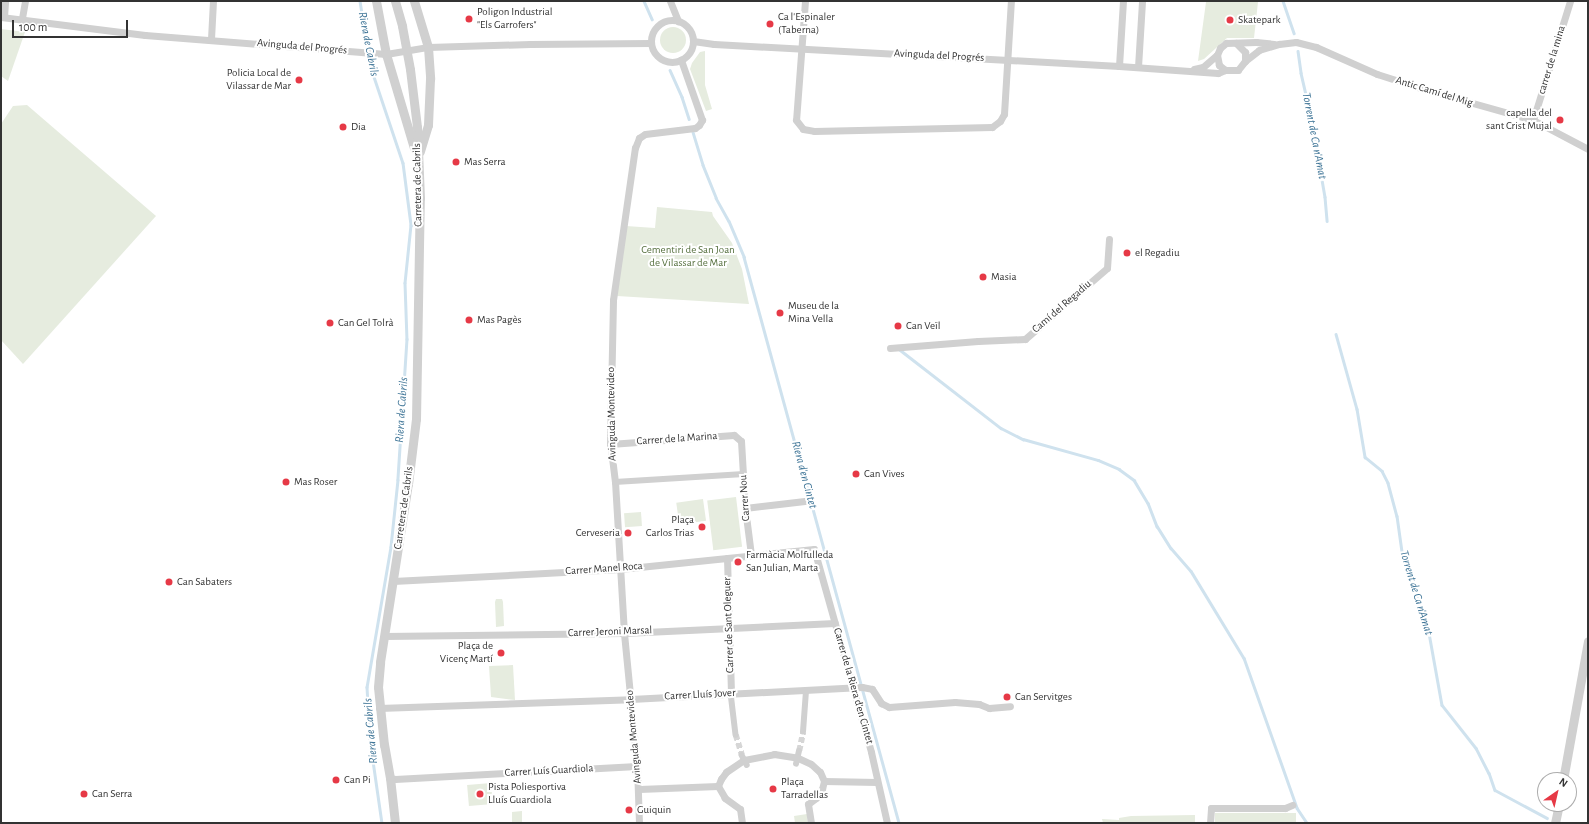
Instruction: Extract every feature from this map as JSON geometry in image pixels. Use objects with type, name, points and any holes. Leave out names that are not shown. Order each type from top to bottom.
[{"type":"street","points":[[2,17],[5,1]]},
{"type":"street","points":[[22,18],[25,1]]},
{"type":"street","points":[[211,39],[213,1]]},
{"type":"street","points":[[376,1],[386,54],[418,161]]},
{"type":"street","name":"Carretera de Cabrils","points":[[395,823],[390,778],[379,708],[379,668],[416,419],[420,198],[417,127],[410,69],[396,1]]},
{"type":"street","points":[[414,1],[428,47],[430,79],[428,125],[418,161]]},
{"type":"street","points":[[670,1],[678,21]]},
{"type":"street","points":[[805,1],[796,120],[803,129],[814,131],[992,127],[1000,121],[1004,114],[1010,1]]},
{"type":"street","points":[[1119,66],[1123,1]]},
{"type":"street","points":[[1138,67],[1142,1]]},
{"type":"street","name":"carrer de la mina","points":[[1533,120],[1569,3]]},
{"type":"street","name":"Avinguda del Progrés","points":[[2,17],[22,18],[145,34],[386,54],[428,47],[651,43]]},
{"type":"street","points":[[667,20],[678,21],[685,25],[690,30],[693,41],[689,53],[681,60],[671,62],[663,60],[653,50],[651,43],[652,33],[659,24],[667,20]]},
{"type":"street","name":"Avinguda del Progrés","points":[[693,41],[714,44],[1138,67],[1186,71]]},
{"type":"street","points":[[1186,71],[1203,67],[1217,55],[1223,45],[1231,42],[1236,43],[1245,52],[1246,61],[1238,70],[1230,72],[1219,65],[1217,55]]},
{"type":"street","name":"Antic Camí del Mig","points":[[1236,43],[1256,42],[1278,44]]},
{"type":"street","name":"Antic Camí del Mig","points":[[1246,61],[1259,50],[1278,44],[1296,42],[1316,47],[1377,74],[1533,120],[1588,148]]},
{"type":"street","name":"Avinguda Montevideo","points":[[639,823],[639,789],[624,633],[610,444],[613,300],[635,148],[639,138],[644,134],[695,128],[702,120],[681,60]]},
{"type":"street","points":[[1186,71],[1218,73],[1225,70]]},
{"type":"street","name":"Camí del Regadiu","points":[[890,348],[1025,339],[1107,268],[1109,239]]},
{"type":"street","name":"Carrer de la Marina","points":[[610,444],[734,435],[741,441]]},
{"type":"street","name":"Carrer Nou","points":[[741,441],[745,508],[751,555]]},
{"type":"street","points":[[614,482],[744,474]]},
{"type":"street","points":[[745,508],[805,501]]},
{"type":"street","name":"Carrer Manel Roca","points":[[393,581],[620,569],[814,549]]},
{"type":"street","name":"Carrer de la Riera d'en Cintet","points":[[814,549],[872,752],[877,782],[887,823]]},
{"type":"street","name":"Carrer de Sant Oleguer","points":[[727,558],[731,693]]},
{"type":"street","name":"Carrer Jeroni Marsal","points":[[384,636],[624,633],[835,623]]},
{"type":"street","points":[[1564,772],[1588,641]]},
{"type":"street","name":"Carrer Lluís Jover","points":[[379,708],[631,700],[731,693],[806,692],[854,688],[872,689],[881,703],[889,707],[955,702],[979,704],[989,708],[1010,706]]},
{"type":"street","points":[[803,732],[806,692]]},
{"type":"street","points":[[731,693],[736,735]]},
{"type":"street","points":[[718,786],[726,772],[745,760],[774,754],[798,758],[811,764],[820,772],[824,781],[822,789],[816,798],[808,804],[811,823]]},
{"type":"street","name":"Carrer Luís Guardiola","points":[[390,778],[395,779],[637,766]]},
{"type":"street","points":[[824,781],[877,782]]},
{"type":"street","points":[[639,789],[718,786]]},
{"type":"street","points":[[718,786],[725,798],[740,809],[742,819]]},
{"type":"street","points":[[1210,823],[1211,808],[1285,808],[1292,805]]},
{"type":"street","points":[[1555,823],[1557,812]]},
{"type":"green space","name":"Skatepark","points":[[1206,2],[1258,2],[1254,38],[1227,38],[1204,59],[1198,61]]},
{"type":"green space","points":[[673,27],[682,31],[686,40],[682,49],[673,53],[664,49],[660,40],[664,31]]},
{"type":"green space","points":[[1,29],[25,32],[8,81],[1,76]]},
{"type":"green space","points":[[705,51],[705,85],[712,109],[706,111],[690,69],[692,63],[700,52]]},
{"type":"green space","points":[[27,105],[156,216],[23,364],[1,340],[1,124],[13,106]]},
{"type":"green space","name":"Cementiri de San Joan de Vilassar de Mar","points":[[657,207],[712,212],[713,216],[732,243],[742,269],[749,304],[617,296],[626,226],[655,228]]},
{"type":"green space","points":[[736,497],[742,547],[713,550],[707,501]]},
{"type":"green space","points":[[703,499],[706,521],[679,525],[676,503]]},
{"type":"green space","points":[[641,512],[642,526],[625,527],[624,513]]},
{"type":"green space","points":[[496,599],[502,599],[503,602],[504,626],[496,627]]},
{"type":"green space","points":[[513,665],[515,700],[491,697],[489,666]]},
{"type":"green space","name":"Pista Poliesportiva Lluís Guardiola","points":[[491,783],[493,804],[469,806],[467,785]]},
{"type":"green space","points":[[522,811],[522,823],[512,823],[512,812]]},
{"type":"green space","points":[[1215,813],[1296,813],[1296,823],[1215,823]]},
{"type":"green space","points":[[807,814],[808,823],[795,823],[794,816]]},
{"type":"green space","points":[[1195,815],[1195,823],[1103,823],[1102,819],[1119,820],[1119,818],[1131,816]]},
{"type":"waterway","name":"Riera de Cabrils","points":[[360,1],[370,65],[403,163],[411,225],[405,283],[407,339],[398,480],[391,547],[367,687],[370,740],[382,823]]},
{"type":"waterway","name":"Riera d'en Cintet","points":[[644,1],[652,19]]},
{"type":"waterway","name":"Torrent de Ca n'Amat","points":[[1283,1],[1294,33]]},
{"type":"waterway","name":"Torrent de Ca n'Amat","points":[[1298,51],[1325,197],[1327,221]]},
{"type":"waterway","name":"Riera d'en Cintet","points":[[670,70],[682,97],[689,119]]},
{"type":"waterway","name":"Riera d'en Cintet","points":[[693,132],[703,165],[716,198],[729,221],[744,257],[899,823]]},
{"type":"waterway","name":"Torrent de Ca n'Amat","points":[[1336,334],[1357,409],[1365,457],[1382,471],[1388,483],[1397,516],[1402,553],[1429,633],[1442,705],[1476,748],[1489,773],[1495,790],[1547,818]]},
{"type":"waterway","points":[[899,349],[1001,428],[1023,439],[1098,460],[1119,469],[1134,480],[1148,503],[1157,526],[1171,548],[1191,571],[1244,658],[1297,808],[1307,823]]},
{"type":"tunnel","points":[[799,751],[803,732]]},
{"type":"tunnel","points":[[736,735],[742,755]]},
{"type":"place","name":"Poligon Industrial \"Els Garrofers\"","points":[[469,19]]},
{"type":"place","name":"Skatepark","points":[[1230,20]]},
{"type":"place","name":"Ca l'Espinaler (Taberna)","points":[[770,24]]},
{"type":"place","name":"Policia Local de Vilassar de Mar","points":[[299,80]]},
{"type":"place","name":"capella del sant Crist Mujal","points":[[1560,120]]},
{"type":"place","name":"Dia","points":[[343,127]]},
{"type":"place","name":"Mas Serra","points":[[456,162]]},
{"type":"place","name":"el Regadiu","points":[[1127,253]]},
{"type":"place","name":"Masia","points":[[983,277]]},
{"type":"place","name":"Museu de la Mina Vella","points":[[780,313]]},
{"type":"place","name":"Mas Pagès","points":[[469,320]]},
{"type":"place","name":"Can Gel Tolrà","points":[[330,323]]},
{"type":"place","name":"Can Veïl","points":[[898,326]]},
{"type":"place","name":"Can Vives","points":[[856,474]]},
{"type":"place","name":"Mas Roser","points":[[286,482]]},
{"type":"place","name":"Plaça Carlos Trias","points":[[702,527]]},
{"type":"place","name":"Cerveseria","points":[[628,533]]},
{"type":"place","name":"Farmàcia Molfulleda San Julian, Marta","points":[[738,562]]},
{"type":"place","name":"Can Sabaters","points":[[169,582]]},
{"type":"place","name":"Plaça de Vicenç Martí","points":[[501,653]]},
{"type":"place","name":"Can Servitges","points":[[1007,697]]},
{"type":"place","name":"Can Pi","points":[[336,780]]},
{"type":"place","name":"Plaça Tarradellas","points":[[773,789]]},
{"type":"place","name":"Can Serra","points":[[84,794]]},
{"type":"place","name":"Pista Poliesportiva Lluís Guardiola","points":[[480,794]]},
{"type":"place","name":"Guiquin","points":[[629,810]]}]
